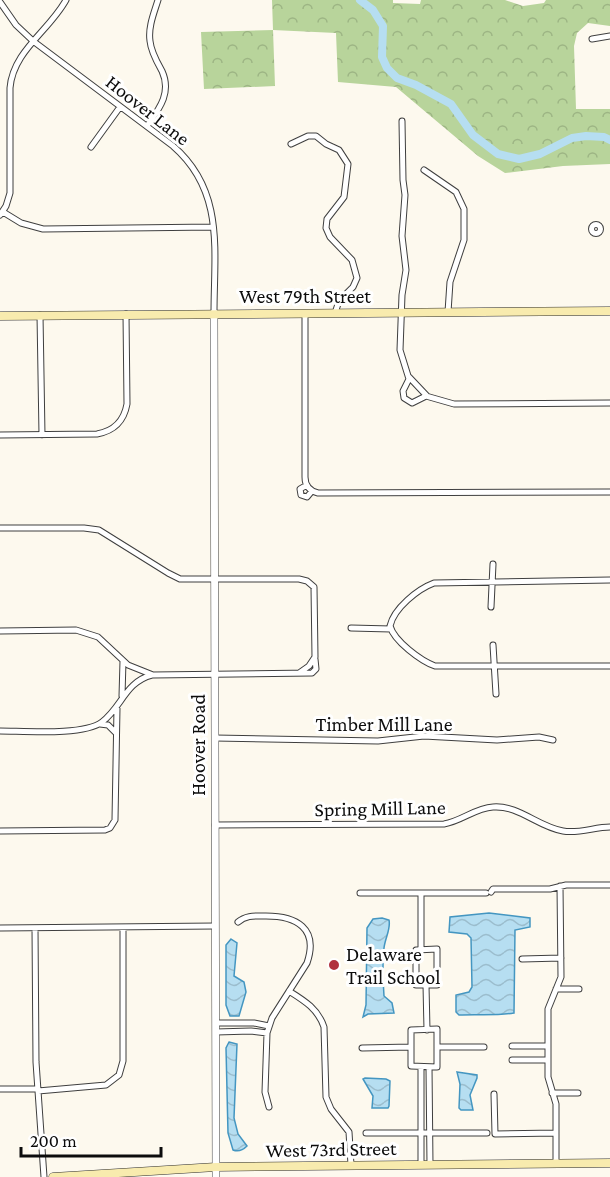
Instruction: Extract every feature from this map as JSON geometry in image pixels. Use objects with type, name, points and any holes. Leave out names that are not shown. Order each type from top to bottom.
[{"type":"main road","name":"West 79th Street","points":[[0,316],[610,311]]},
{"type":"main road","name":"West 73rd Street","points":[[53,1177],[216,1167],[610,1163]]},
{"type":"street","points":[[66,0],[18,62],[11,82],[10,191],[9,200],[1,214],[43,229],[213,227]]},
{"type":"street","points":[[147,126],[162,105],[166,90],[150,39],[151,23],[158,0]]},
{"type":"street","name":"Hoover Lane","points":[[0,2],[16,25],[33,41],[176,149],[194,170],[210,201],[213,227],[214,313]]},
{"type":"street","points":[[592,39],[610,36]]},
{"type":"street","points":[[91,147],[120,107]]},
{"type":"street","points":[[402,121],[405,195],[402,236],[406,270],[402,292],[401,356],[408,376],[429,396],[441,402],[454,404],[610,403]]},
{"type":"street","points":[[291,144],[308,136],[316,136],[339,150],[348,164],[344,197],[328,218],[326,227],[330,237],[352,260],[357,278],[353,287],[339,301],[335,313]]},
{"type":"street","points":[[424,170],[456,192],[465,211],[464,240],[451,278],[448,312]]},
{"type":"street","points":[[601,229],[610,229]]},
{"type":"street","name":"Hoover Road","points":[[214,313],[216,1177]]},
{"type":"street","points":[[305,313],[305,477],[309,488],[306,498],[301,495],[302,488],[309,488],[318,493],[610,492]]},
{"type":"street","points":[[0,435],[97,434],[108,431],[121,420],[126,406],[126,314]]},
{"type":"street","points":[[40,315],[42,435]]},
{"type":"street","points":[[408,376],[402,394],[406,401],[412,402],[429,396]]},
{"type":"street","points":[[0,528],[99,530],[174,576],[189,580],[299,579],[307,581],[314,587],[315,626],[315,671],[312,673],[153,675],[134,683],[122,697],[117,708],[115,820],[110,828],[105,830],[0,831]]},
{"type":"street","points":[[491,608],[494,564]]},
{"type":"street","points":[[610,580],[430,584],[422,588],[402,607],[393,618],[391,627],[395,636],[419,658],[430,665],[441,667],[610,666]]},
{"type":"street","points":[[351,628],[391,627]]},
{"type":"street","points":[[0,631],[85,632],[104,640],[123,661],[134,668],[153,675]]},
{"type":"street","points":[[493,645],[496,694]]},
{"type":"street","points":[[299,673],[309,666],[315,657]]},
{"type":"street","points":[[122,697],[123,661]]},
{"type":"street","points":[[100,724],[117,708]]},
{"type":"street","points":[[0,731],[75,730],[100,724],[108,725],[115,732]]},
{"type":"street","name":"Timber Mill Lane","points":[[215,738],[378,741],[424,736],[497,740],[539,737],[553,740]]},
{"type":"street","name":"Spring Mill Lane","points":[[215,825],[444,824],[480,809],[492,807],[515,810],[565,832],[610,827]]},
{"type":"street","points":[[360,893],[488,892],[550,889],[560,886],[610,885]]},
{"type":"street","points":[[556,1163],[556,1104],[548,1080],[548,1009],[561,977],[560,886]]},
{"type":"street","points":[[421,893],[421,950]]},
{"type":"street","points":[[238,922],[253,916],[282,916],[295,921],[304,929],[309,942],[310,954],[267,1033],[265,1092],[269,1107]]},
{"type":"street","points":[[0,928],[215,926]]},
{"type":"street","points":[[0,1089],[38,1090],[91,1087],[106,1085],[119,1076],[123,1067],[123,927]]},
{"type":"street","points":[[35,928],[38,1090],[44,1177]]},
{"type":"street","points":[[437,949],[437,986],[426,985],[416,985],[416,950],[437,949]]},
{"type":"street","points":[[522,959],[561,958]]},
{"type":"street","points":[[426,985],[427,1030]]},
{"type":"street","points":[[556,989],[579,989]]},
{"type":"street","points":[[289,991],[312,1007],[321,1018],[324,1027],[326,1096],[331,1109],[349,1132],[351,1165]]},
{"type":"street","points":[[216,1023],[254,1023],[269,1026]]},
{"type":"street","points":[[437,1029],[437,1066],[411,1066],[411,1047],[411,1030],[437,1029]]},
{"type":"street","points":[[216,1032],[267,1033]]},
{"type":"street","points":[[512,1046],[548,1046]]},
{"type":"street","points":[[362,1048],[411,1047]]},
{"type":"street","points":[[437,1047],[484,1047]]},
{"type":"street","points":[[512,1060],[548,1060]]},
{"type":"street","points":[[421,1066],[421,1133],[425,1165]]},
{"type":"street","points":[[425,1165],[430,1133],[429,1066]]},
{"type":"street","points":[[552,1093],[578,1093]]},
{"type":"street","points":[[494,1094],[495,1134],[556,1133]]},
{"type":"street","points":[[366,1133],[488,1133]]},
{"type":"green space","points":[[272,0],[393,0],[393,3],[420,4],[421,0],[505,0],[523,6],[544,3],[546,0],[610,0],[610,26],[588,23],[577,33],[574,46],[576,109],[610,109],[610,164],[563,166],[505,173],[478,156],[396,87],[338,82],[336,33],[273,30]]},
{"type":"green space","points":[[273,30],[275,86],[204,89],[201,32]]},
{"type":"water","points":[[489,913],[530,918],[530,927],[515,930],[514,1013],[459,1015],[456,1012],[456,995],[469,992],[472,987],[471,938],[467,934],[449,932],[450,917]]},
{"type":"water","points":[[373,919],[389,920],[383,954],[384,996],[392,1003],[394,1013],[368,1014],[363,1017],[366,1005],[367,928]]},
{"type":"water","points":[[231,939],[237,943],[234,976],[244,982],[246,992],[239,1016],[230,1016],[226,1005],[226,945]]},
{"type":"water","points":[[229,1042],[237,1044],[234,1118],[238,1134],[247,1146],[239,1151],[233,1150],[228,1133],[226,1048]]},
{"type":"water","points":[[457,1072],[477,1075],[470,1095],[473,1110],[459,1108],[460,1084]]},
{"type":"water","points":[[363,1079],[390,1081],[388,1108],[372,1108],[373,1096]]},
{"type":"waterway","points":[[360,0],[373,10],[383,26],[382,57],[387,68],[397,78],[416,85],[451,104],[473,135],[498,154],[519,159],[540,154],[572,138],[586,136],[604,137],[610,140]]},
{"type":"place","name":"Delaware Trail School","points":[[334,965]]}]
